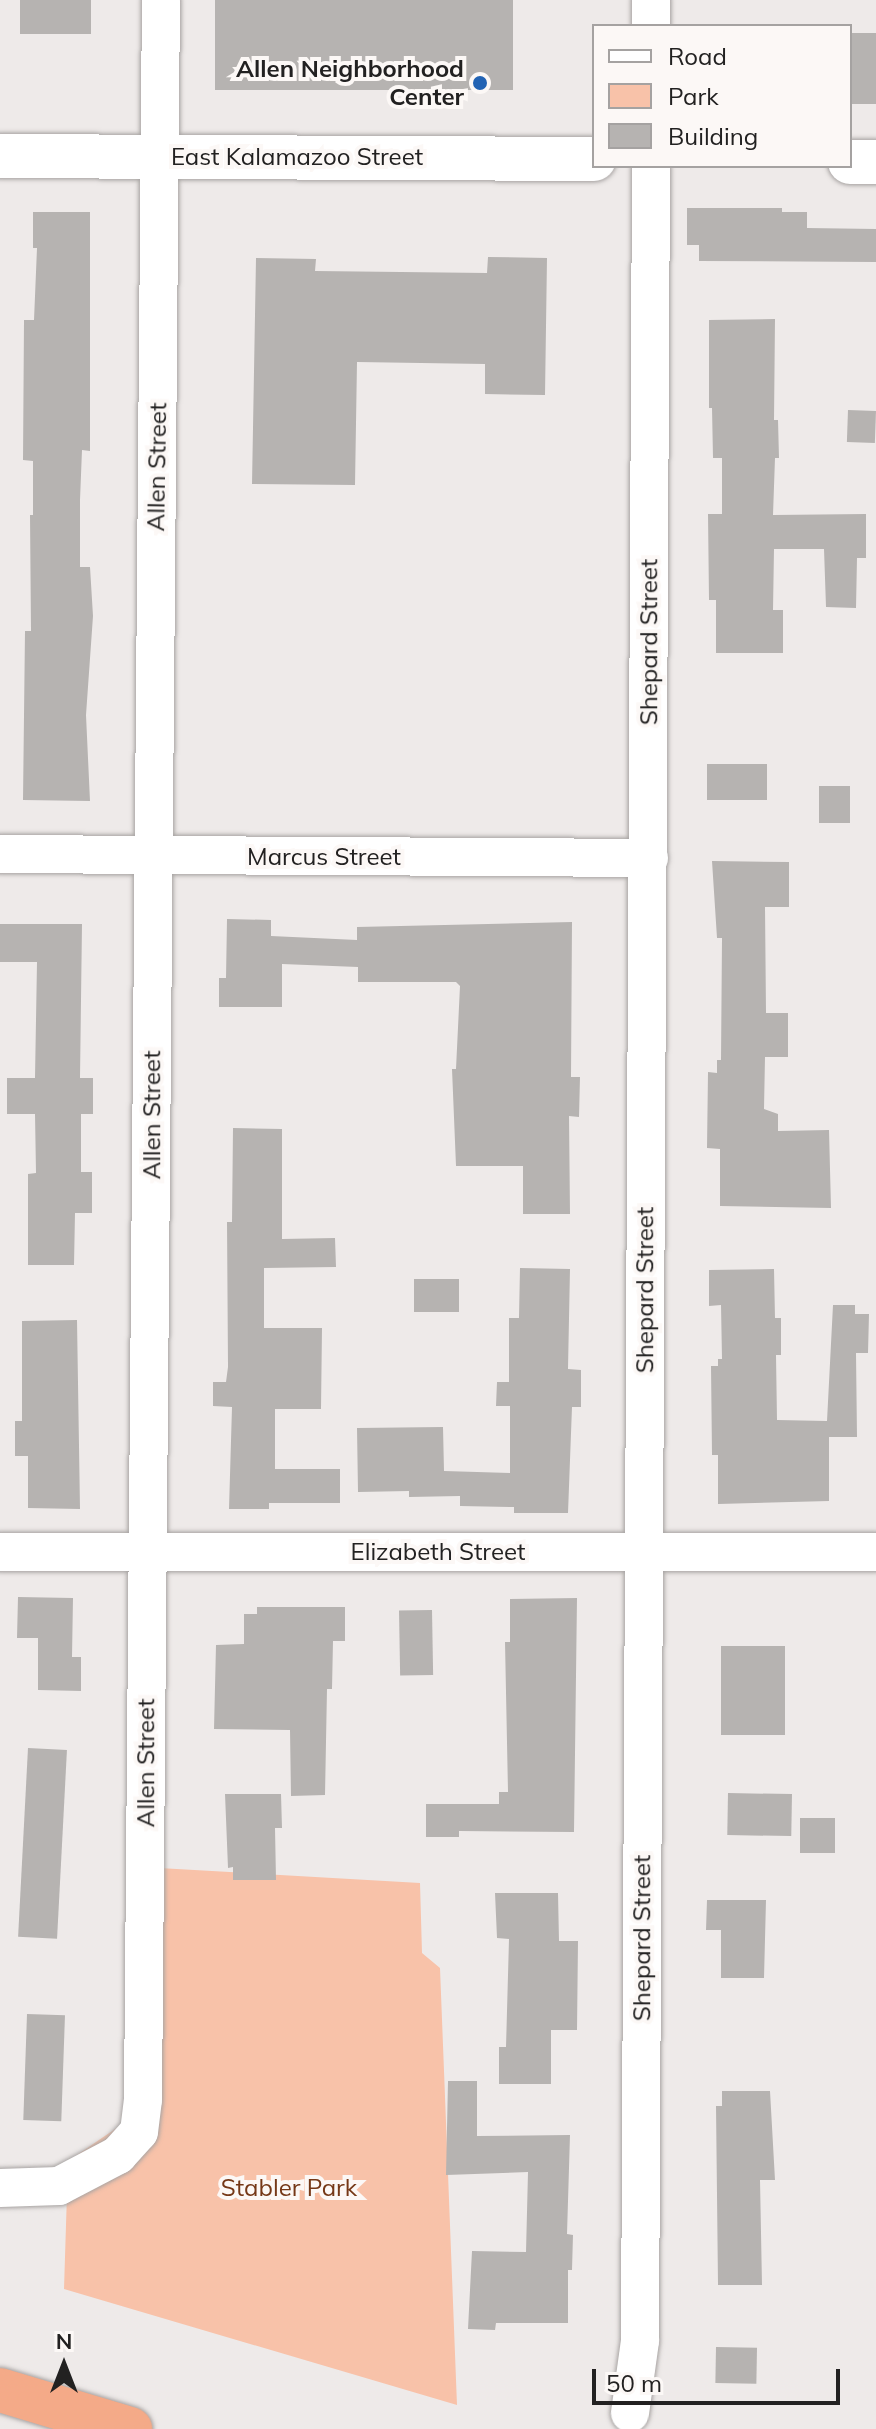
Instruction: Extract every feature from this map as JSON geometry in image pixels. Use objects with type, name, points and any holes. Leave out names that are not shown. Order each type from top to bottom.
[{"type":"highway","points":[[0,2390],[130,2429]]},
{"type":"street","name":"Allen Street","points":[[0,2188],[59,2186],[118,2155],[139,2132],[143,2100],[161,0]]},
{"type":"street","points":[[651,0],[651,24]]},
{"type":"street","name":"East Kalamazoo Street","points":[[0,156],[592,159]]},
{"type":"street","points":[[852,162],[876,162]]},
{"type":"street","name":"Shepard Street","points":[[630,2413],[640,2341],[651,168]]},
{"type":"street","name":"Marcus Street","points":[[0,854],[649,858]]},
{"type":"street","name":"Elizabeth Street","points":[[0,1552],[876,1552]]},
{"type":"green space","name":"Stabler Park","points":[[159,1868],[420,1883],[422,1953],[440,1968],[457,2405],[64,2289],[68,2161],[152,2104]]},
{"type":"building","points":[[20,0],[91,0],[91,34],[20,34]]},
{"type":"building","points":[[215,0],[513,0],[513,90],[215,90]]},
{"type":"building","points":[[852,33],[876,33],[876,104],[852,104]]},
{"type":"building","points":[[687,208],[782,208],[782,212],[807,212],[807,228],[876,229],[876,262],[699,261],[699,245],[687,245]]},
{"type":"building","points":[[33,212],[90,212],[90,451],[82,450],[80,567],[90,567],[93,616],[86,715],[90,801],[23,800],[25,631],[31,631],[30,515],[33,515],[33,461],[23,460],[24,320],[34,320],[37,248],[33,248]]},
{"type":"building","points":[[488,257],[547,258],[545,395],[485,394],[485,364],[357,362],[355,485],[252,484],[256,258],[316,259],[315,271],[487,273]]},
{"type":"building","points":[[775,319],[774,420],[778,420],[779,458],[775,458],[773,515],[866,514],[866,558],[857,558],[856,608],[826,607],[824,549],[774,549],[773,610],[783,610],[783,653],[716,653],[716,600],[709,600],[708,514],[722,514],[722,458],[713,458],[712,408],[709,408],[709,320]]},
{"type":"building","points":[[848,410],[876,411],[875,443],[847,442]]},
{"type":"building","points":[[707,764],[767,764],[767,800],[707,800]]},
{"type":"building","points":[[819,786],[850,786],[850,823],[819,823]]},
{"type":"building","points":[[712,861],[789,862],[789,907],[765,907],[766,1013],[788,1013],[788,1057],[765,1057],[764,1109],[778,1114],[778,1131],[829,1130],[831,1208],[720,1206],[720,1149],[707,1148],[708,1072],[717,1073],[717,1060],[721,1060],[722,938],[717,938]]},
{"type":"building","points":[[227,919],[271,920],[271,936],[357,940],[357,927],[572,922],[571,1077],[580,1077],[579,1117],[569,1116],[570,1214],[523,1214],[523,1166],[456,1166],[452,1069],[456,1069],[460,986],[456,982],[358,982],[358,967],[282,964],[282,1007],[219,1007],[219,978],[226,978]]},
{"type":"building","points":[[0,924],[82,924],[80,1078],[93,1078],[93,1114],[81,1114],[81,1172],[92,1172],[92,1213],[75,1213],[74,1265],[28,1265],[28,1174],[36,1173],[35,1114],[7,1114],[7,1078],[35,1078],[37,962],[0,962]]},
{"type":"building","points":[[233,1128],[282,1129],[282,1239],[335,1238],[336,1267],[264,1268],[264,1328],[322,1328],[321,1409],[275,1409],[275,1469],[340,1469],[340,1503],[269,1503],[269,1509],[229,1509],[232,1407],[213,1406],[213,1382],[226,1382],[228,1367],[227,1222],[232,1222]]},
{"type":"building","points":[[520,1268],[570,1269],[568,1369],[581,1370],[581,1407],[572,1407],[568,1513],[514,1513],[514,1507],[460,1506],[460,1496],[409,1497],[409,1491],[358,1492],[357,1428],[443,1427],[444,1471],[510,1473],[510,1406],[496,1406],[497,1382],[509,1382],[509,1318],[519,1318]]},
{"type":"building","points":[[774,1269],[775,1318],[781,1318],[781,1355],[776,1355],[777,1420],[827,1421],[833,1305],[855,1305],[855,1314],[869,1314],[868,1353],[856,1353],[857,1437],[829,1437],[829,1501],[718,1504],[718,1455],[712,1455],[711,1366],[718,1366],[718,1359],[722,1359],[721,1305],[709,1306],[709,1270]]},
{"type":"building","points":[[414,1279],[459,1279],[459,1312],[414,1312]]},
{"type":"building","points":[[77,1320],[80,1509],[28,1508],[28,1456],[15,1456],[15,1421],[22,1421],[22,1321]]},
{"type":"building","points":[[18,1597],[73,1598],[72,1657],[81,1657],[81,1691],[38,1690],[38,1638],[17,1638]]},
{"type":"building","points":[[577,1598],[574,1832],[459,1831],[459,1837],[426,1837],[426,1804],[499,1804],[499,1792],[508,1792],[505,1642],[510,1642],[510,1599]]},
{"type":"building","points":[[257,1607],[345,1607],[345,1641],[333,1641],[332,1689],[327,1689],[325,1795],[291,1796],[290,1730],[214,1729],[216,1645],[244,1644],[244,1614],[257,1614]]},
{"type":"building","points":[[432,1610],[433,1675],[400,1676],[399,1611]]},
{"type":"building","points":[[721,1646],[785,1646],[785,1735],[721,1735]]},
{"type":"building","points":[[28,1748],[67,1750],[57,1939],[18,1937]]},
{"type":"building","points":[[728,1793],[792,1794],[791,1836],[727,1835]]},
{"type":"building","points":[[225,1794],[281,1794],[282,1828],[275,1828],[276,1880],[233,1880],[233,1867],[228,1868]]},
{"type":"building","points":[[800,1818],[835,1818],[835,1853],[800,1853]]},
{"type":"building","points":[[495,1893],[558,1893],[559,1941],[578,1941],[577,2030],[551,2030],[551,2084],[499,2084],[499,2047],[506,2047],[509,1939],[497,1938]]},
{"type":"building","points":[[707,1900],[766,1900],[764,1978],[721,1978],[721,1930],[706,1930]]},
{"type":"building","points":[[27,2014],[65,2015],[61,2121],[23,2120]]},
{"type":"building","points":[[448,2081],[477,2081],[477,2136],[570,2135],[567,2234],[573,2235],[572,2270],[568,2270],[568,2323],[496,2323],[495,2330],[468,2329],[472,2251],[526,2252],[528,2172],[446,2175]]},
{"type":"building","points":[[722,2091],[770,2091],[775,2180],[760,2180],[762,2285],[718,2285],[716,2106],[722,2106]]},
{"type":"building","points":[[716,2347],[757,2348],[756,2384],[715,2383]]},
{"type":"place","name":"Allen Neighborhood Center","points":[[480,83]]}]
